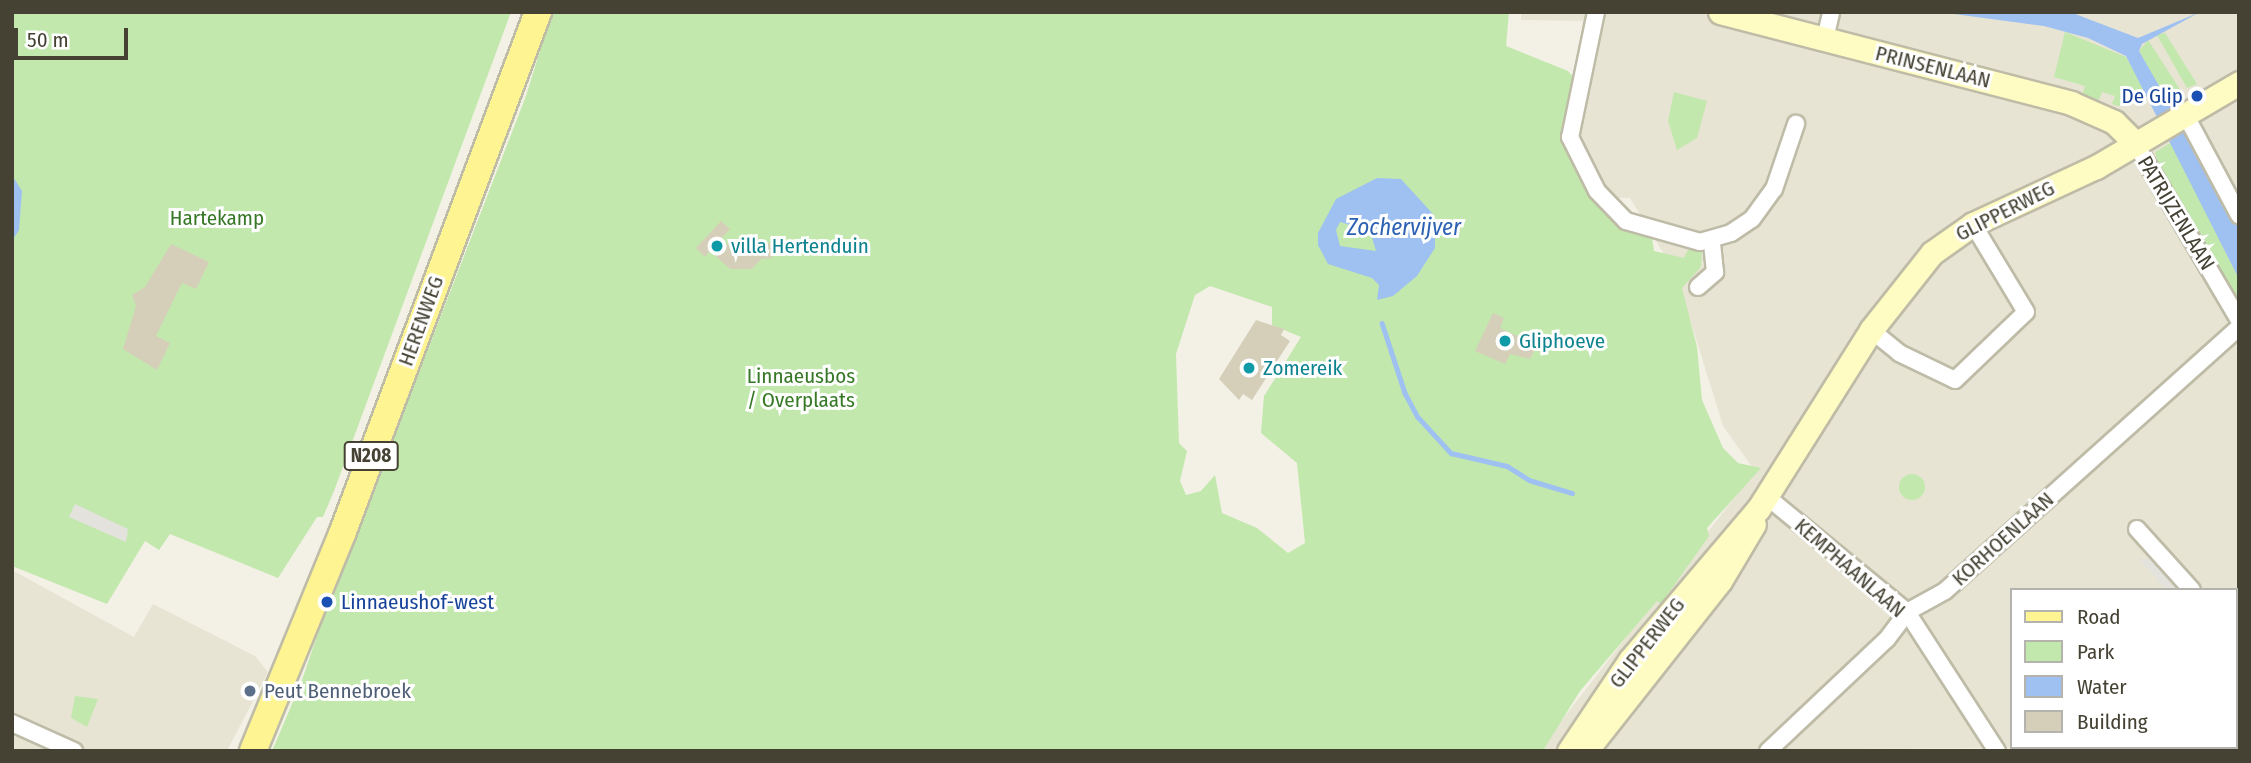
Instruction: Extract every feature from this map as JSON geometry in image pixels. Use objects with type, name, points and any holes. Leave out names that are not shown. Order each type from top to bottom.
[{"type":"main road","name":"HERENWEG","points":[[253,751],[304,630],[537,12]]},
{"type":"street","points":[[1596,12],[1570,137],[1581,166],[1626,221],[1662,234],[1712,241],[1752,219],[1774,190],[1796,124]]},
{"type":"street","name":"PRINSENLAAN","points":[[1720,12],[2071,103],[2113,122],[2135,143]]},
{"type":"street","points":[[1825,39],[1830,12]]},
{"type":"street","name":"GLIPPERWEG","points":[[1569,751],[1630,660],[1763,502],[1871,330],[1932,253],[1973,225],[2135,143],[2239,83]]},
{"type":"street","points":[[2185,114],[2239,215]]},
{"type":"street","name":"PATRIJZENLAAN","points":[[2135,143],[2239,320]]},
{"type":"street","points":[[1871,330],[1899,353],[1955,380],[2026,313],[1973,225]]},
{"type":"street","points":[[1698,287],[1715,272],[1712,241]]},
{"type":"street","name":"KORHOENLAAN","points":[[1768,751],[1887,639],[1907,612],[1945,591],[2239,327]]},
{"type":"street","name":"GLIPPERWEG","points":[[1587,751],[1751,537],[1763,502]]},
{"type":"street","name":"KEMPHAANLAAN","points":[[1763,502],[1907,612],[1997,751]]},
{"type":"street","points":[[2137,529],[2190,588]]},
{"type":"street","points":[[12,723],[74,751]]},
{"type":"shaded area","points":[[1521,12],[2239,12],[2239,683],[2237,685],[2237,588],[2010,588],[2010,748],[1538,751],[1755,471],[1723,426],[1676,274],[1630,198],[1599,198],[1568,122],[1583,21],[1521,20]]},
{"type":"shaded area","points":[[75,504],[128,529],[126,542],[69,517]]},
{"type":"shaded area","points":[[2138,559],[2156,559],[2182,588],[2165,588]]},
{"type":"shaded area","points":[[12,570],[134,637],[153,604],[255,656],[268,672],[227,751],[12,751]]},
{"type":"green space","name":"Hartekamp","points":[[12,12],[511,12],[334,491],[323,517],[317,517],[278,578],[170,534],[159,550],[145,541],[107,604],[12,566]]},
{"type":"green space","name":"Linnaeusbos / Overplaats","points":[[552,12],[1509,12],[1506,46],[1568,71],[1576,80],[1564,141],[1636,228],[1652,238],[1654,251],[1684,258],[1688,250],[1702,250],[1701,267],[1682,288],[1697,347],[1702,400],[1723,448],[1738,463],[1761,468],[1707,528],[1709,536],[1661,604],[1657,601],[1580,691],[1544,749],[272,751],[301,683],[371,477],[418,375],[526,96]],"holes":[[[1210,286],[1272,307],[1272,325],[1301,337],[1264,396],[1261,433],[1297,463],[1305,543],[1288,553],[1257,528],[1222,513],[1215,475],[1201,491],[1186,495],[1180,481],[1187,451],[1179,443],[1176,354],[1195,295]]]},
{"type":"green space","points":[[2065,32],[2126,57],[2145,89],[2136,90],[2128,105],[2118,106],[2112,104],[2115,96],[2102,92],[2099,100],[2082,95],[2085,86],[2054,77]]},
{"type":"green space","points":[[2165,33],[2197,84],[2187,88],[2157,35]]},
{"type":"green space","points":[[2148,40],[2181,91],[2166,100],[2139,51]]},
{"type":"green space","points":[[1674,92],[1707,101],[1697,138],[1677,150],[1668,121]]},
{"type":"green space","points":[[2172,142],[2239,279],[2239,306],[2172,195],[2157,159],[2155,152]]},
{"type":"green space","points":[[1912,474],[1921,478],[1925,487],[1921,496],[1912,500],[1903,496],[1899,487],[1903,478]]},
{"type":"green space","points":[[2239,634],[2239,751],[2078,751],[2237,749]]},
{"type":"green space","points":[[75,696],[98,699],[87,727],[71,718]]},
{"type":"water","points":[[1939,12],[2070,12],[2138,38],[2200,12],[2142,44],[2139,51],[2239,225],[2239,279],[2126,56],[2088,38],[2044,26]]},
{"type":"water","points":[[12,175],[22,191],[19,230],[12,241]]},
{"type":"water","name":"Zochervijver","points":[[1377,178],[1401,179],[1433,214],[1435,248],[1417,276],[1393,296],[1377,300],[1379,285],[1372,278],[1328,264],[1318,245],[1318,233],[1336,199]],"holes":[[[1340,222],[1370,231],[1376,251],[1340,246],[1336,230]]]},
{"type":"building","name":"villa Hertenduin","points":[[721,221],[730,229],[715,245],[771,243],[772,258],[761,259],[752,269],[730,269],[710,251],[705,257],[696,248]]},
{"type":"building","name":"Hartekamp","points":[[171,244],[209,262],[196,289],[182,283],[156,336],[170,343],[157,370],[123,349],[136,306],[132,295],[145,287]]},
{"type":"building","name":"Gliphoeve","points":[[1493,313],[1504,318],[1500,328],[1537,345],[1530,359],[1510,354],[1505,364],[1475,351]]},
{"type":"building","name":"Zomereik","points":[[1256,320],[1284,329],[1281,335],[1290,341],[1252,400],[1243,394],[1239,400],[1219,379]]},
{"type":"waterway","points":[[1382,323],[1405,393],[1418,417],[1451,453],[1507,466],[1529,480],[1572,493]]},
{"type":"place","name":"De Glip","points":[[2197,96]]},
{"type":"place","name":"villa Hertenduin","points":[[717,246]]},
{"type":"place","name":"Gliphoeve","points":[[1505,341]]},
{"type":"place","name":"Zomereik","points":[[1249,368]]},
{"type":"place","name":"Linnaeushof-west","points":[[327,602]]},
{"type":"place","name":"Peut Bennebroek","points":[[250,691]]}]
